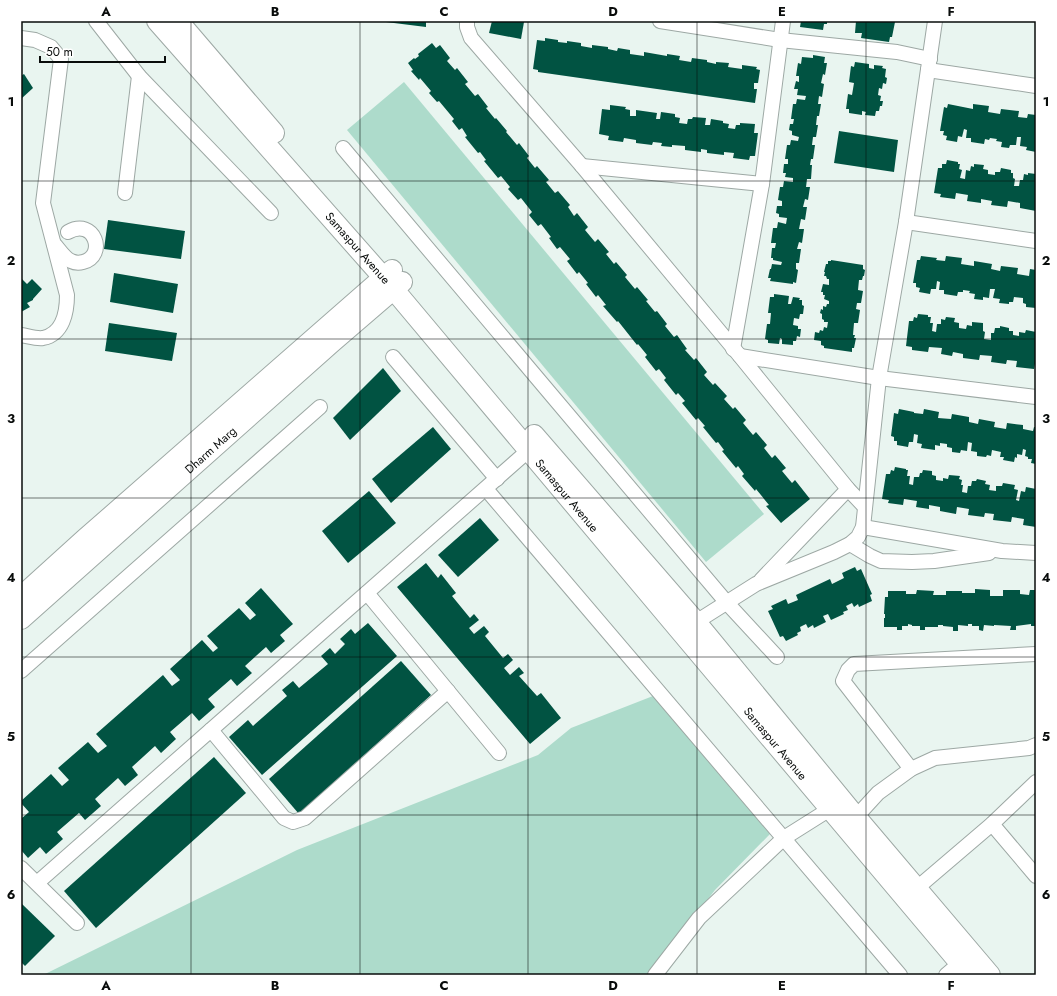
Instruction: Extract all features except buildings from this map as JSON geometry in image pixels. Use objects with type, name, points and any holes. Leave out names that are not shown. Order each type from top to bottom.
[{"type":"main road","name":"Samaspur Avenue","points":[[157,21],[393,280],[696,622],[856,817],[990,975]]},
{"type":"main road","name":"Samaspur Avenue","points":[[178,21],[393,280],[529,450],[830,809],[959,971]]},
{"type":"main road","name":"Dharm Marg","points":[[21,597],[91,534],[393,280]]},
{"type":"main road","name":"Dharm Marg","points":[[21,618],[320,353],[393,280]]},
{"type":"street","points":[[96,21],[139,76],[271,213]]},
{"type":"street","points":[[466,21],[471,38],[582,166],[848,489],[865,507]]},
{"type":"street","points":[[660,21],[780,40],[897,52],[929,64],[1036,86]]},
{"type":"street","points":[[736,353],[762,184],[783,21]]},
{"type":"street","points":[[696,622],[756,584],[850,544],[858,537],[863,527],[879,378],[906,222],[935,21]]},
{"type":"street","points":[[21,38],[35,40],[51,47],[60,59],[43,203],[67,295],[66,312],[60,327],[51,335],[42,338],[21,335]]},
{"type":"street","points":[[125,193],[139,76]]},
{"type":"street","points":[[343,148],[727,603],[777,657]]},
{"type":"street","points":[[582,166],[762,184]]},
{"type":"street","points":[[906,222],[1036,241]]},
{"type":"street","points":[[52,242],[71,261],[76,263],[88,261],[92,257],[96,246],[96,240],[93,235],[84,228],[73,229],[68,232]]},
{"type":"street","points":[[736,353],[879,378],[1036,397]]},
{"type":"street","points":[[393,357],[497,479]]},
{"type":"street","points":[[21,671],[320,408]]},
{"type":"street","points":[[37,883],[529,450]]},
{"type":"street","points":[[486,489],[900,975]]},
{"type":"street","points":[[756,584],[848,489]]},
{"type":"street","points":[[863,527],[1002,551],[1036,553]]},
{"type":"street","points":[[850,544],[881,561],[934,561],[1002,551]]},
{"type":"street","points":[[367,593],[499,753]]},
{"type":"street","points":[[911,769],[843,681],[848,670],[854,664],[1036,654]]},
{"type":"street","points":[[211,730],[284,818],[293,822],[305,818],[448,691]]},
{"type":"street","points":[[856,817],[878,793],[911,769],[935,758],[1029,748],[1036,745]]},
{"type":"street","points":[[917,888],[992,824],[1036,782]]},
{"type":"street","points":[[655,975],[699,918],[784,838],[830,809]]},
{"type":"street","points":[[992,824],[1036,876]]},
{"type":"street","points":[[21,868],[77,923]]},
{"type":"green space","points":[[404,82],[764,514],[706,562],[347,130]]},
{"type":"green space","points":[[653,696],[770,834],[715,890],[649,975],[43,975],[297,850],[538,755],[571,728]]}]
